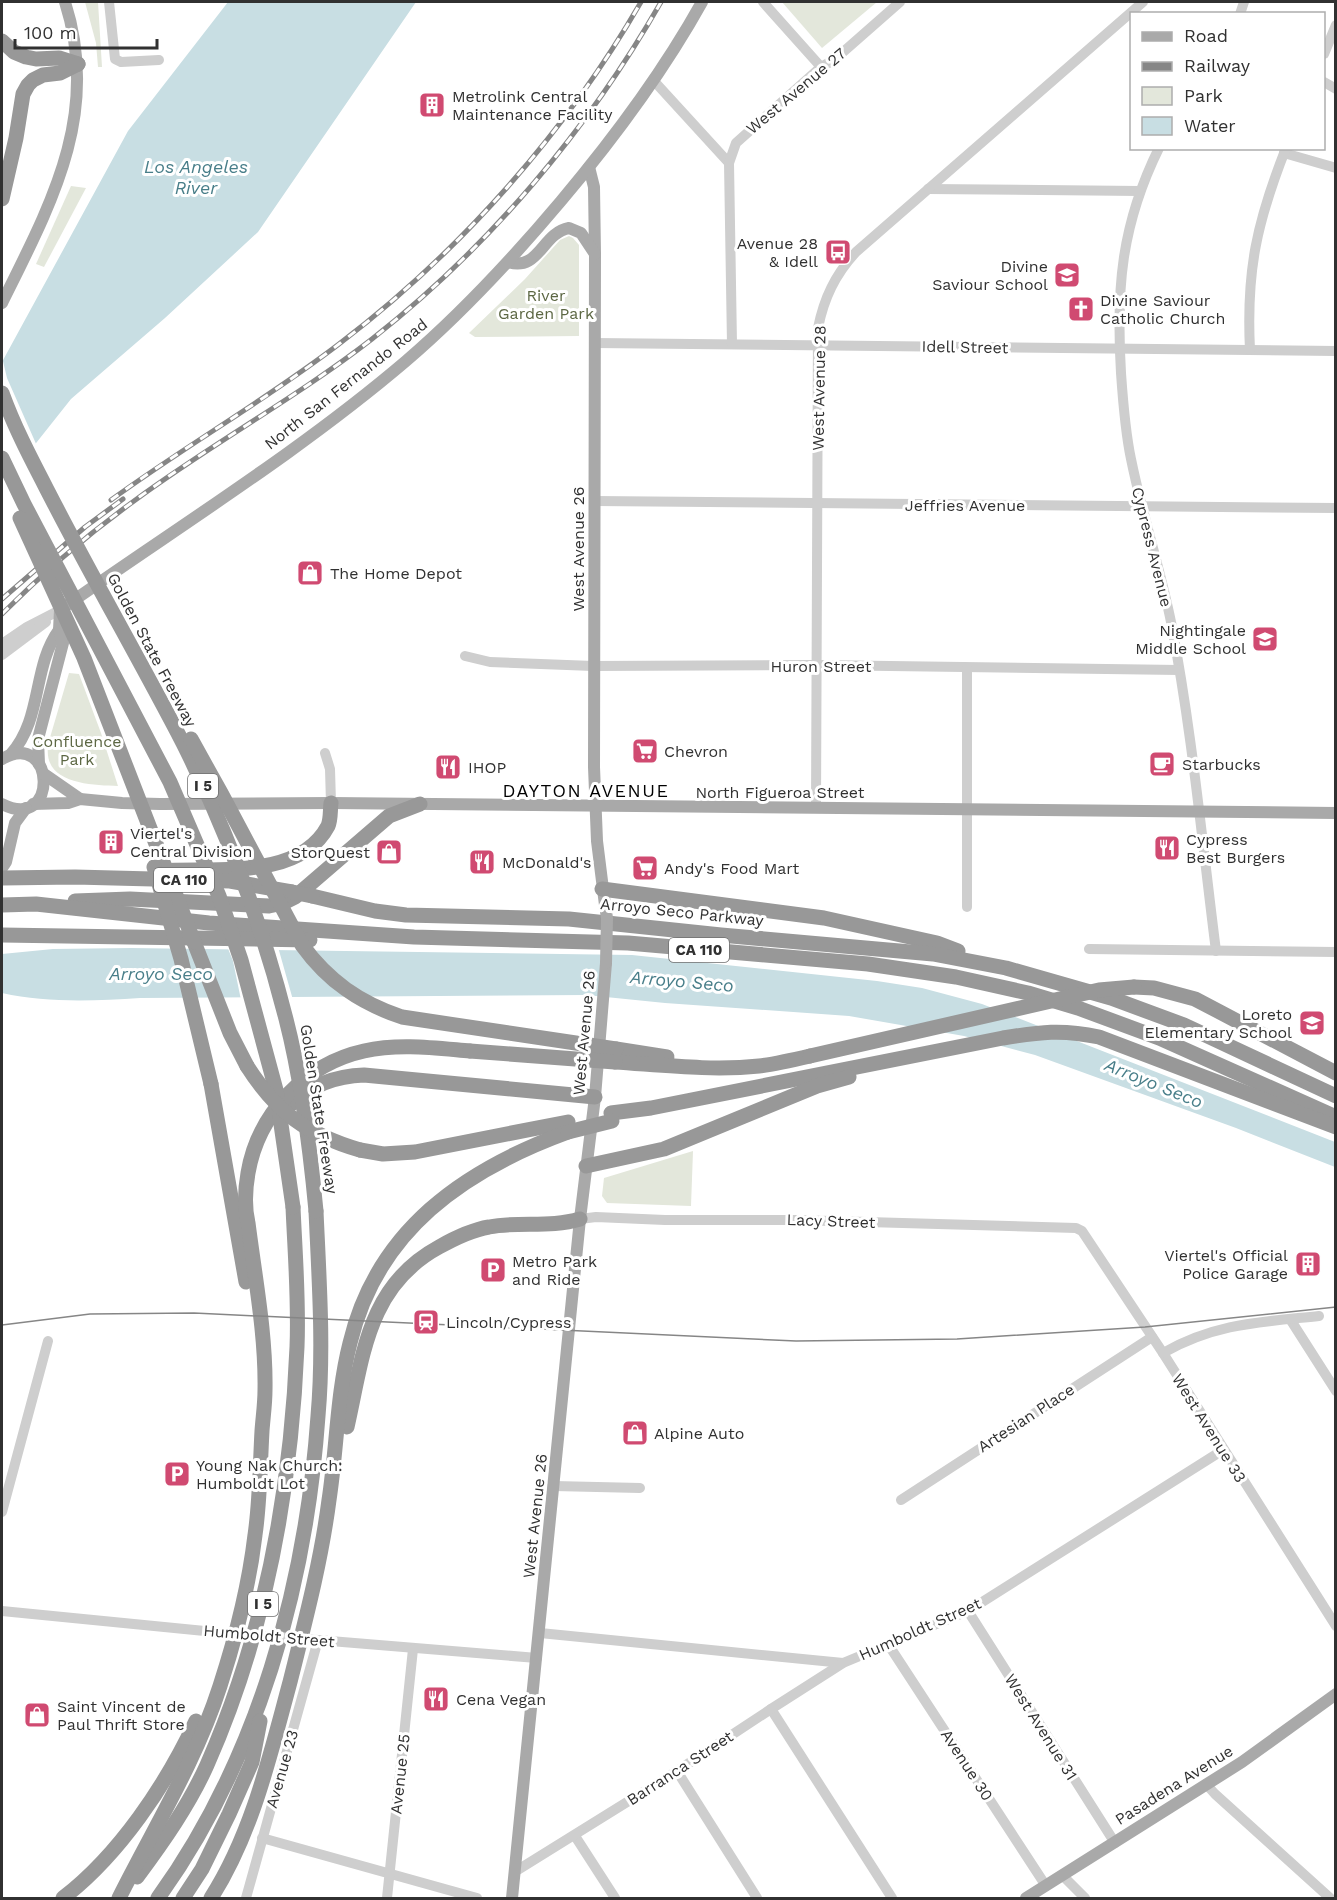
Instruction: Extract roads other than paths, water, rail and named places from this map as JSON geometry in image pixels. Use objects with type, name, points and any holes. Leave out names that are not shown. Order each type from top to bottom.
[{"type":"highway","points":[[2,40],[14,52],[26,57],[59,58],[78,64]]},
{"type":"highway","points":[[2,199],[23,94],[28,85],[43,75],[60,73],[78,64]]},
{"type":"highway","name":"Golden State Freeway","points":[[2,393],[32,461],[183,743],[216,813],[248,894],[269,958],[299,1079],[311,1156],[316,1211],[321,1358],[318,1417],[302,1537],[291,1591],[269,1677],[227,1782],[187,1857],[158,1899]]},
{"type":"highway","name":"I 5","points":[[2,458],[170,782],[219,896],[241,960],[276,1090],[293,1207],[298,1302],[291,1436],[281,1513],[263,1604],[241,1681],[206,1767],[184,1808],[151,1859],[120,1899]]},
{"type":"highway","points":[[2,482],[84,658],[230,1033],[246,1066],[266,1094],[293,1120],[321,1137],[360,1150],[383,1154],[415,1152],[568,1127],[651,1108],[1042,1031],[1071,1031],[1099,1037],[1335,1127]]},
{"type":"highway","points":[[142,669],[180,721],[222,793],[302,945],[317,965],[340,987],[375,1008],[402,1017],[615,1056]]},
{"type":"highway","points":[[124,764],[181,959],[211,1084],[245,1276],[262,1430]]},
{"type":"highway","points":[[75,877],[183,869],[252,869],[276,864],[294,857],[309,847],[321,834],[330,820],[331,803]]},
{"type":"highway","points":[[35,904],[130,899],[269,906],[284,903],[312,884],[389,816],[420,804]]},
{"type":"highway","name":"Arroyo Seco Parkway","points":[[2,878],[75,877],[230,881],[312,896],[375,911],[406,915],[569,919],[933,954],[1006,968],[1111,998],[1184,1025],[1335,1096]]},
{"type":"highway","points":[[602,889],[824,918],[937,943],[1006,968]]},
{"type":"highway","name":"CA 110","points":[[2,905],[35,904],[208,923],[414,937],[628,943],[868,964],[956,977],[1028,993],[1098,1015],[1159,1038],[1335,1117]]},
{"type":"highway","points":[[2,935],[358,940],[414,937]]},
{"type":"highway","points":[[120,1899],[196,1747],[220,1687],[246,1588],[255,1537],[260,1485],[265,1389],[249,1223],[245,1211],[246,1186],[250,1160],[274,1110],[292,1089],[309,1076],[346,1056],[375,1049],[420,1047],[615,1056],[729,1067],[759,1066],[1099,990],[1134,987],[1154,988],[1195,999],[1335,1073]]},
{"type":"highway","points":[[585,1166],[664,1149],[817,1086],[868,1072],[901,1058]]},
{"type":"highway","points":[[249,1223],[252,1184],[266,1136],[295,1101],[313,1088],[330,1080],[364,1075],[595,1097]]},
{"type":"highway","points":[[211,1899],[238,1848],[266,1766],[313,1592],[329,1500],[349,1346],[368,1291],[384,1262],[415,1222],[448,1193],[500,1161],[568,1127]]},
{"type":"highway","points":[[329,1500],[370,1328],[386,1295],[405,1271],[429,1252],[470,1232],[520,1224],[564,1224],[580,1219]]},
{"type":"highway","points":[[63,1899],[112,1852],[148,1804],[189,1737],[230,1651]]},
{"type":"highway","points":[[183,1899],[202,1869],[252,1762],[269,1677]]},
{"type":"main road","points":[[2,303],[43,218],[67,155],[72,134],[78,64],[76,41],[65,2]]},
{"type":"main road","name":"North San Fernando Road","points":[[57,612],[328,424],[422,347],[508,262],[589,167],[654,81],[675,50],[702,2]]},
{"type":"main road","name":"West Avenue 26","points":[[512,1899],[585,1166],[595,1097],[603,1013],[607,918],[602,889],[595,807],[593,666],[595,254],[594,187],[589,167]]},
{"type":"main road","points":[[508,262],[519,266],[528,262],[557,232],[568,228],[581,233],[595,254]]},
{"type":"main road","points":[[2,868],[6,862],[15,823],[43,791],[38,739],[63,643],[57,612]]},
{"type":"main road","points":[[4,757],[21,743],[28,729],[50,643],[59,630]]},
{"type":"main road","name":"North Figueroa Street","points":[[4,757],[26,755],[81,799]]},
{"type":"main road","name":"North Figueroa Street","points":[[2,804],[9,808],[68,803],[81,799],[160,804],[331,803],[1335,813]]},
{"type":"main road","name":"Pasadena Avenue","points":[[1026,1899],[1270,1743],[1335,1694]]},
{"type":"street","points":[[109,2],[115,59],[121,62],[159,60]]},
{"type":"street","points":[[763,2],[821,67]]},
{"type":"street","name":"West Avenue 27","points":[[732,344],[729,163],[736,143],[821,67],[834,60],[900,2]]},
{"type":"street","name":"West Avenue 28","points":[[1132,12],[1143,2]]},
{"type":"street","name":"West Avenue 28","points":[[816,808],[818,345],[821,311],[827,293],[845,264],[1130,13]]},
{"type":"street","points":[[1325,49],[1335,25]]},
{"type":"street","points":[[654,81],[729,163]]},
{"type":"street","name":"Cypress Avenue","points":[[1159,150],[1140,192],[1127,235],[1120,272],[1120,348],[1126,430],[1171,623],[1189,729],[1216,951]]},
{"type":"street","points":[[1250,350],[1249,292],[1255,242],[1285,151],[1335,168]]},
{"type":"street","points":[[928,189],[1140,192]]},
{"type":"street","name":"Idell Street","points":[[595,343],[1335,351]]},
{"type":"street","name":"Jeffries Avenue","points":[[595,501],[1335,508]]},
{"type":"street","points":[[2,644],[34,623],[57,612]]},
{"type":"street","points":[[2,655],[57,612]]},
{"type":"street","name":"Huron Street","points":[[465,656],[490,662],[593,666],[817,665],[1179,670]]},
{"type":"street","points":[[967,668],[967,907]]},
{"type":"street","points":[[325,753],[330,769],[331,803]]},
{"type":"street","points":[[1089,949],[1335,952]]},
{"type":"street","name":"Lacy Street","points":[[580,1219],[596,1217],[983,1224],[1076,1228],[1082,1231]]},
{"type":"street","name":"West Avenue 33","points":[[1082,1231],[1163,1353],[1335,1626]]},
{"type":"street","points":[[1163,1353],[1180,1343],[1217,1329],[1319,1316]]},
{"type":"street","points":[[1290,1319],[1335,1391]]},
{"type":"street","name":"Artesian Place","points":[[901,1500],[1152,1337]]},
{"type":"street","points":[[2,1512],[48,1341]]},
{"type":"street","name":"Humboldt Street","points":[[540,1633],[843,1663],[968,1611],[1223,1450]]},
{"type":"street","points":[[554,1486],[640,1488]]},
{"type":"street","name":"Humboldt Street","points":[[2,1611],[225,1633],[537,1658]]},
{"type":"street","name":"West Avenue 31","points":[[968,1611],[1114,1843]]},
{"type":"street","name":"Avenue 23","points":[[246,1899],[318,1640]]},
{"type":"street","name":"Avenue 30","points":[[888,1644],[1046,1886]]},
{"type":"street","name":"Avenue 25","points":[[387,1899],[413,1649]]},
{"type":"street","name":"Barranca Street","points":[[516,1871],[677,1772],[771,1708],[843,1663]]},
{"type":"street","points":[[771,1708],[892,1899]]},
{"type":"street","points":[[677,1772],[757,1899]]},
{"type":"street","points":[[1206,1784],[1330,1899]]},
{"type":"street","points":[[575,1836],[615,1899]]},
{"type":"street","points":[[262,1838],[477,1899]]},
{"type":"street","points":[[1062,1876],[1085,1899]]},
{"type":"water","name":"Los Angeles River","points":[[228,2],[416,2],[258,232],[165,318],[71,399],[2,486],[2,362],[128,131]]},
{"type":"water","name":"Arroyo Seco","points":[[131,948],[632,955],[877,981],[922,988],[982,1004],[1335,1142],[1335,1167],[1236,1128],[1035,1055],[964,1036],[849,1016],[586,995],[70,1000],[2,993],[2,954],[53,949]]},
{"type":"tram line","points":[[2,1325],[90,1314],[194,1313],[796,1341],[957,1339],[1145,1327],[1336,1307]]},
{"type":"railway","points":[[111,500],[311,365],[384,308],[427,270],[468,230],[544,143],[579,97],[641,2]]},
{"type":"railway","points":[[2,614],[66,555],[117,514],[163,480],[343,361],[415,304],[456,266],[533,184],[568,141],[601,96],[661,2]]},
{"type":"railway","points":[[2,599],[85,527],[123,499]]},
{"type":"place","name":"Metrolink Central Maintenance Facility","points":[[432,105]]},
{"type":"place","name":"Avenue 28 & Idell","points":[[838,252]]},
{"type":"place","name":"Divine Saviour School","points":[[1067,275]]},
{"type":"place","name":"Divine Saviour Catholic Church","points":[[1081,309]]},
{"type":"place","name":"The Home Depot","points":[[310,573]]},
{"type":"place","name":"Nightingale Middle School","points":[[1265,639]]},
{"type":"place","name":"Chevron","points":[[645,751]]},
{"type":"place","name":"Starbucks","points":[[1162,764]]},
{"type":"place","name":"IHOP","points":[[448,767]]},
{"type":"place","name":"Viertel's Central Division","points":[[111,842]]},
{"type":"place","name":"Cypress Best Burgers","points":[[1167,848]]},
{"type":"place","name":"StorQuest","points":[[389,852]]},
{"type":"place","name":"McDonald's","points":[[482,862]]},
{"type":"place","name":"Andy's Food Mart","points":[[645,868]]},
{"type":"place","name":"Loreto Elementary School","points":[[1312,1023]]},
{"type":"place","name":"Viertel's Official Police Garage","points":[[1308,1264]]},
{"type":"place","name":"Metro Park and Ride","points":[[493,1270]]},
{"type":"place","name":"Lincoln/Cypress","points":[[426,1322]]},
{"type":"place","name":"Alpine Auto","points":[[635,1433]]},
{"type":"place","name":"Young Nak Church: Humboldt Lot","points":[[177,1474]]},
{"type":"place","name":"Cena Vegan","points":[[436,1699]]},
{"type":"place","name":"Saint Vincent de Paul Thrift Store","points":[[37,1715]]},
{"type":"district","name":"DAYTON AVENUE","points":[[586,790]]},
{"type":"park label","name":"River Garden Park","points":[[546,304]]},
{"type":"park label","name":"Confluence Park","points":[[77,750]]}]
